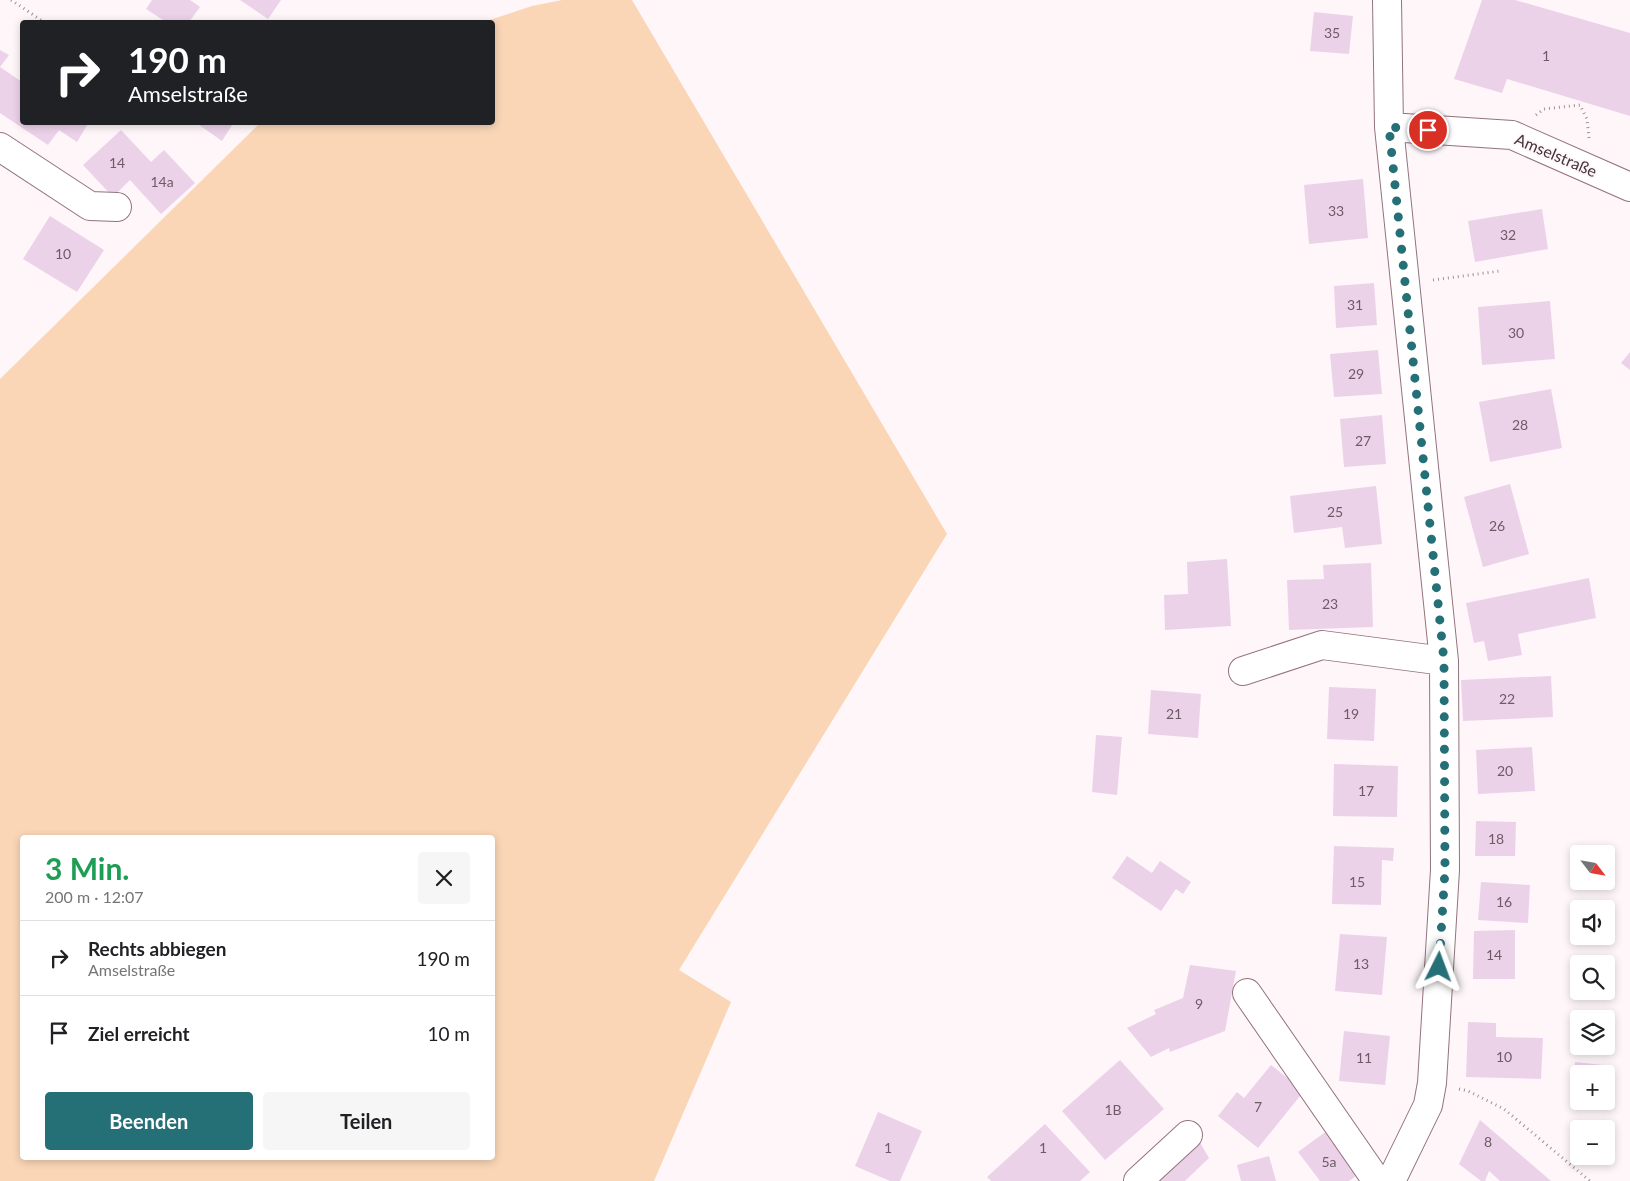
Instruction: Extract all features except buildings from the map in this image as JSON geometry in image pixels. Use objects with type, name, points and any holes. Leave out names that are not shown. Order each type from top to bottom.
[{"type":"street","points":[[1387,0],[1389,127],[1444,661],[1445,870],[1432,1083],[1428,1105],[1391,1181]]},
{"type":"street","name":"Amselstraße","points":[[1389,127],[1512,135],[1630,187]]},
{"type":"street","points":[[0,147],[90,206],[117,207]]},
{"type":"street","points":[[1243,671],[1322,644],[1444,661]]},
{"type":"street","points":[[1247,993],[1377,1181]]},
{"type":"street","points":[[1138,1181],[1188,1135]]},
{"type":"path","points":[[11,0],[41,20]]},
{"type":"path","points":[[1405,284],[1500,271]]},
{"type":"path","points":[[1432,1083],[1468,1091],[1504,1110],[1590,1181]]},
{"type":"shaded area","points":[[562,0],[632,0],[947,534],[679,970],[731,1002],[654,1181],[0,1181],[0,379],[258,125],[495,125],[495,20],[490,20],[532,6]]},
{"type":"route","points":[[1428,130],[1389,127],[1444,661],[1445,870],[1439,967]]}]
